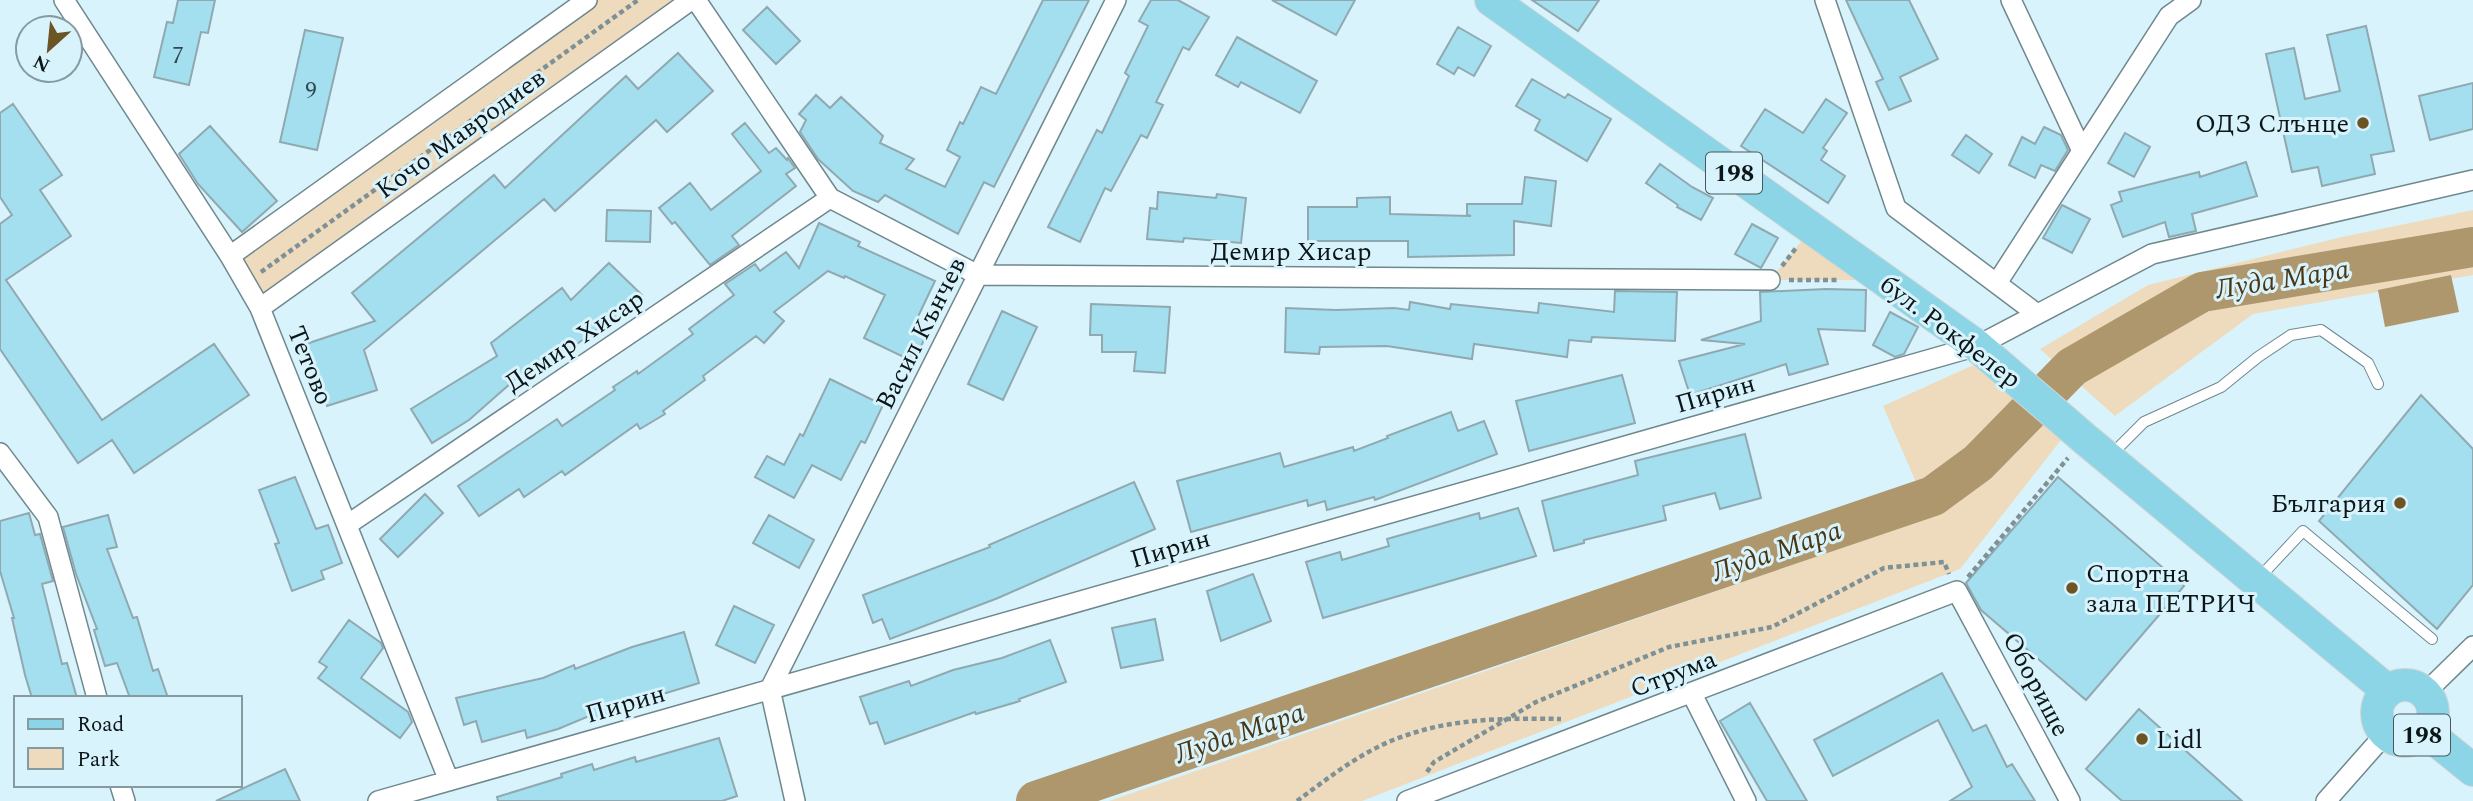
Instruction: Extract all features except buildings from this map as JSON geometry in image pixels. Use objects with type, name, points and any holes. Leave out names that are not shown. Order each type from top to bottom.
[{"type":"main road","name":"бул. Рокфелер","points":[[1491,0],[1977,346],[2388,691]]},
{"type":"main road","name":"198","points":[[2403,685],[2411,685],[2425,693],[2433,708],[2433,716],[2426,732],[2410,740],[2393,738],[2386,733],[2377,716],[2381,697],[2403,685]]},
{"type":"main road","name":"198","points":[[2426,732],[2473,770]]},
{"type":"street","name":"Тетово","points":[[64,0],[230,256],[260,308],[449,781]]},
{"type":"street","name":"Кочо Мавродиев","points":[[230,256],[587,0]]},
{"type":"street","name":"Кочо Мавродиев","points":[[260,308],[693,0]]},
{"type":"street","name":"Демир Хисар","points":[[693,0],[830,198],[978,275],[1770,281]]},
{"type":"street","name":"Васил Кънчев","points":[[770,689],[1116,0]]},
{"type":"street","points":[[1825,0],[1896,208],[2037,314]]},
{"type":"street","points":[[2011,0],[2082,151]]},
{"type":"street","points":[[1997,283],[2082,151],[2166,8],[2191,0]]},
{"type":"street","name":"Пирин","points":[[378,801],[1977,346],[2152,254],[2473,180]]},
{"type":"street","name":"Демир Хисар","points":[[347,525],[830,198]]},
{"type":"street","points":[[0,453],[6,474],[48,517],[96,696]]},
{"type":"street","name":"Струма","points":[[1409,801],[1957,591]]},
{"type":"street","name":"Оборище","points":[[1957,591],[2070,801]]},
{"type":"street","points":[[2425,693],[2473,646]]},
{"type":"street","points":[[770,689],[795,801]]},
{"type":"street","points":[[1692,694],[1746,801]]},
{"type":"street","points":[[2326,801],[2386,733]]},
{"type":"lane","points":[[2096,448],[2144,422],[2221,387],[2291,335],[2321,330],[2368,363],[2378,384]]},
{"type":"lane","points":[[2257,580],[2303,531],[2432,639]]},
{"type":"path","points":[[246,283],[638,0]]},
{"type":"path","points":[[505,59],[539,108]]},
{"type":"path","points":[[348,172],[382,221]]},
{"type":"path","points":[[1770,281],[1812,228]]},
{"type":"path","points":[[1770,281],[1886,280]]},
{"type":"path","points":[[1409,801],[1434,762],[1536,702],[1669,647],[1772,627],[1884,568],[1944,562],[1957,591],[2096,448]]},
{"type":"path","points":[[1297,801],[1355,759],[1407,735],[1448,726],[1510,718],[1572,719]]},
{"type":"green space","points":[[587,0],[691,0],[260,308],[230,256]]},
{"type":"green space","points":[[2473,210],[2473,275],[2253,314],[2115,416],[2040,349],[2148,285],[2342,237]]},
{"type":"green space","points":[[1812,228],[1886,280],[1770,280]]},
{"type":"green space","points":[[1978,363],[2061,440],[1960,569],[1362,801],[1109,801],[1931,517],[1883,406]]},
{"type":"shaded area","points":[[2451,275],[2459,312],[2385,327],[2378,290]]},
{"type":"waterway","name":"Луда Мара","points":[[1036,801],[1933,496],[1978,463],[2072,367],[2202,292],[2473,247]]},
{"type":"place","name":"ОДЗ Слънце","points":[[2363,123]]},
{"type":"place","name":"България","points":[[2400,503]]},
{"type":"place","name":"Спортна зала ПЕТРИЧ","points":[[2072,588]]},
{"type":"place","name":"Lidl","points":[[2142,739]]}]
